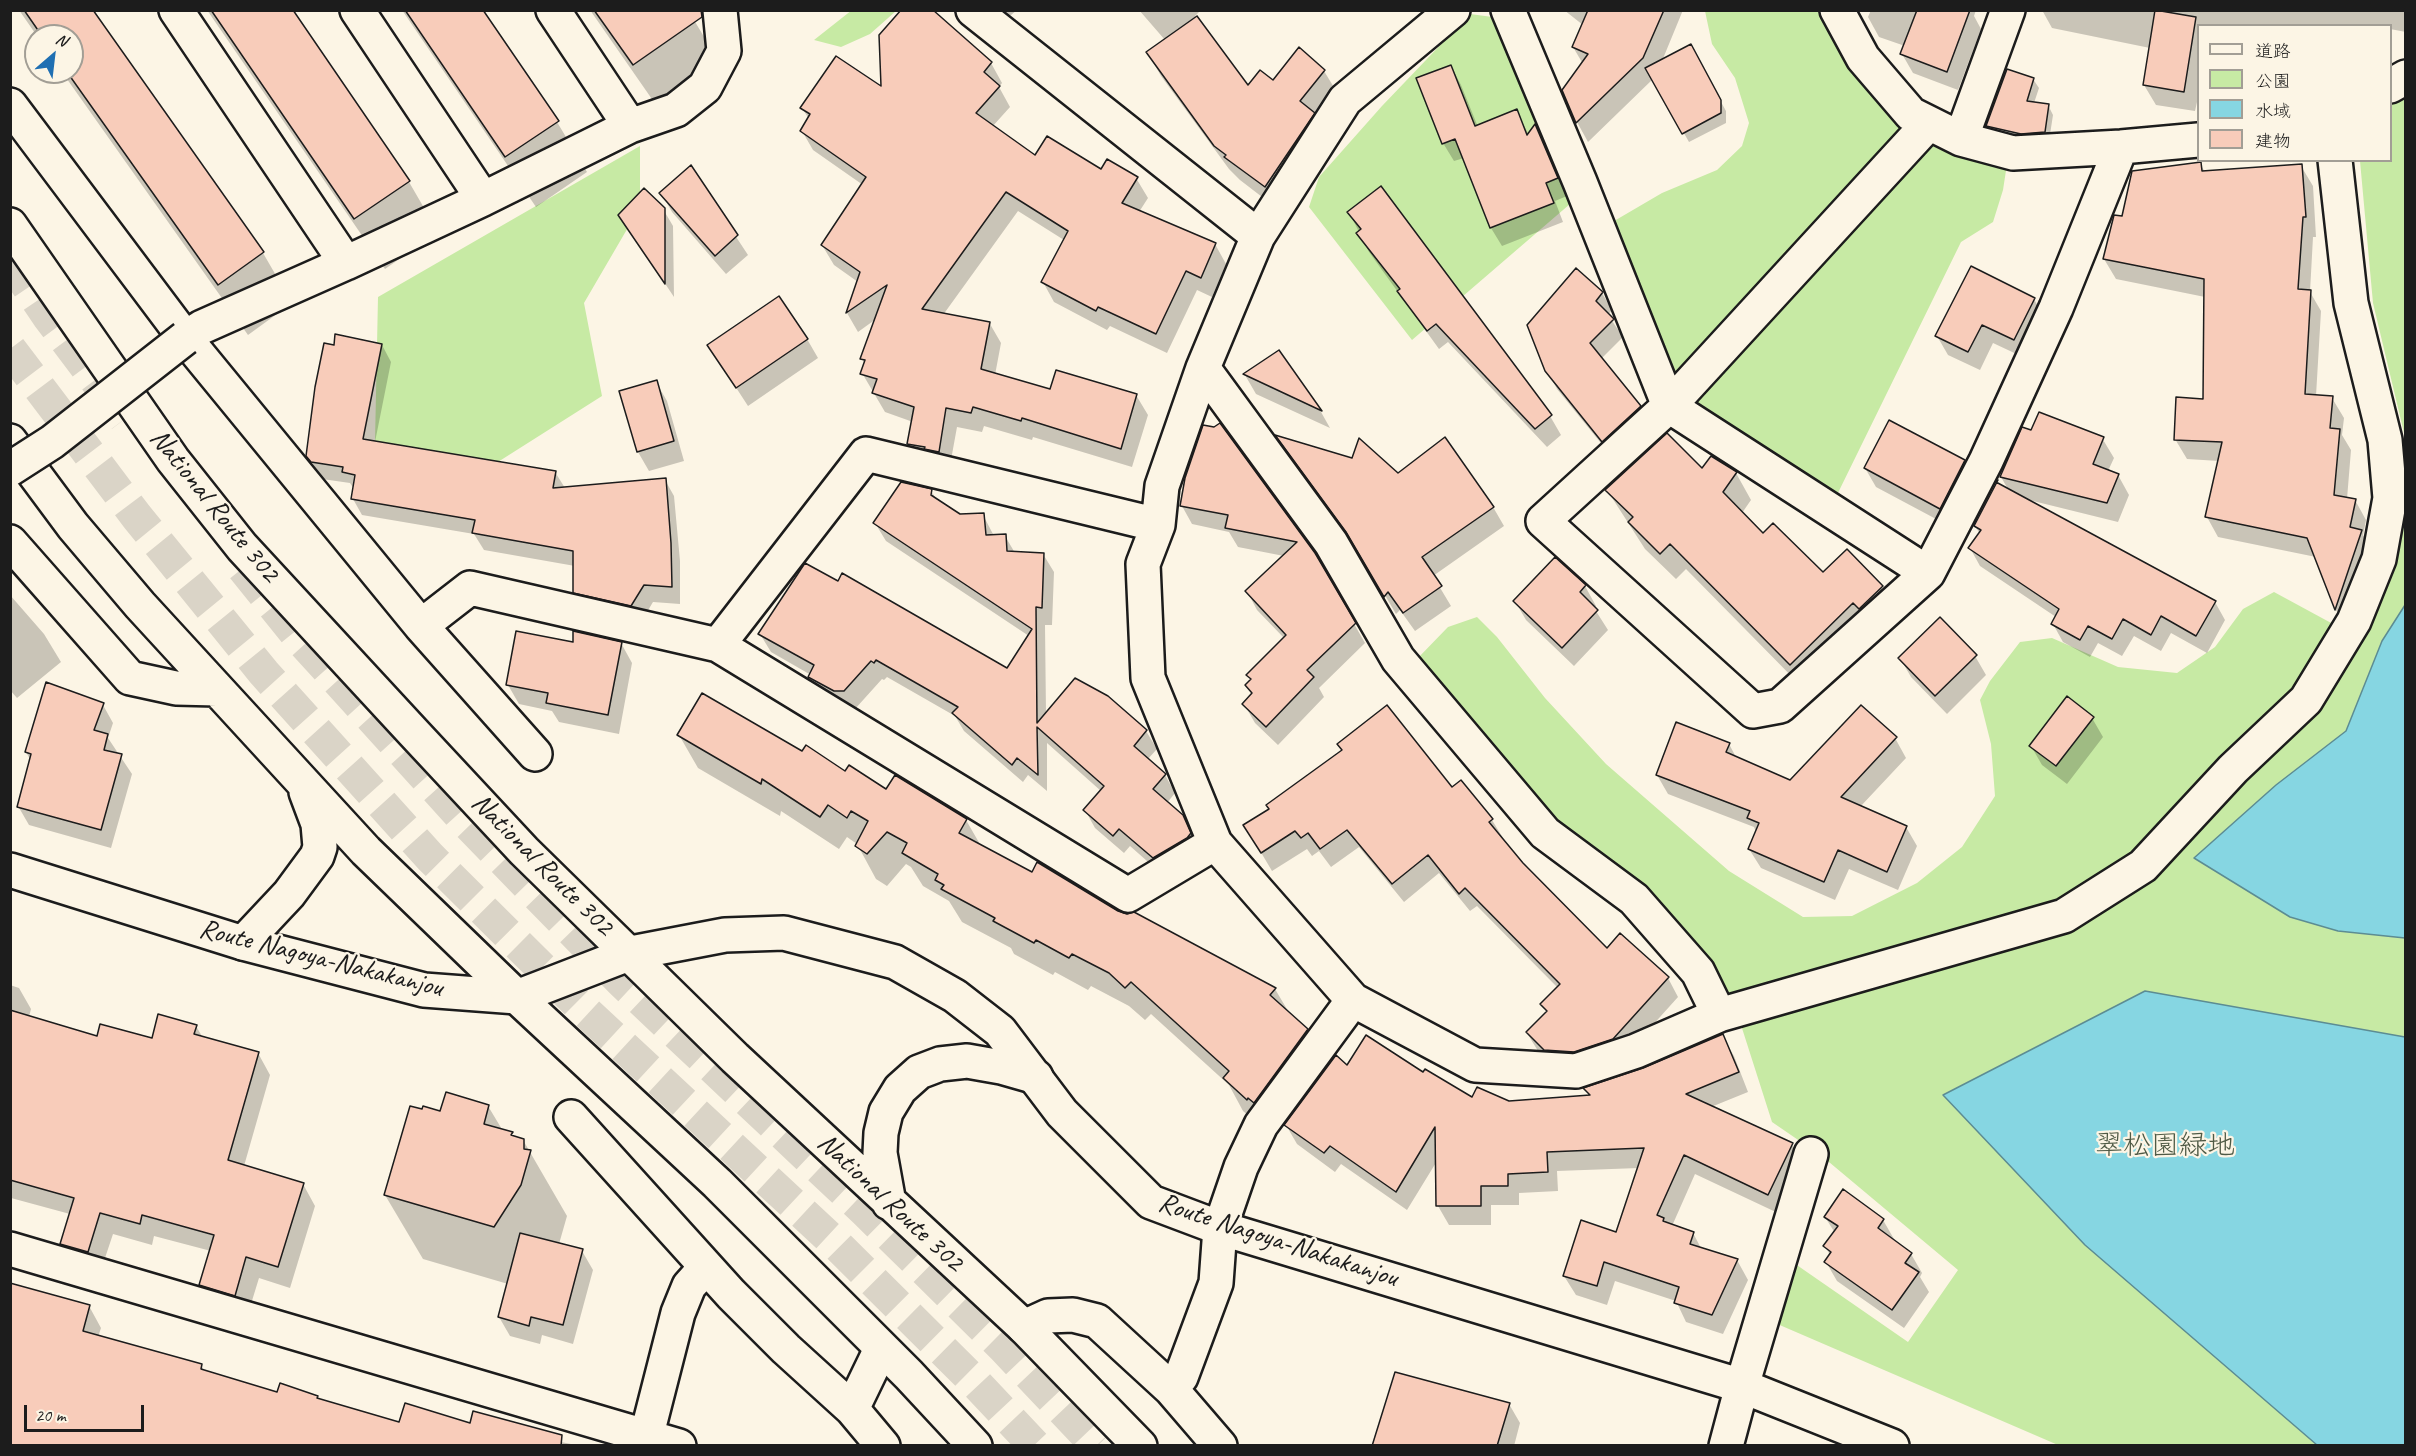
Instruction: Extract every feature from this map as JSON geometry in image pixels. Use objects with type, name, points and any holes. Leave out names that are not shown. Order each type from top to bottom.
[{"type":"main road","points":[[176,10],[346,263]]},
{"type":"main road","points":[[357,10],[483,200]]},
{"type":"main road","points":[[553,10],[630,126]]},
{"type":"main road","points":[[10,469],[52,442],[202,327],[483,200],[630,126],[676,110],[705,87],[724,51],[720,10]]},
{"type":"main road","points":[[974,10],[1258,236]]},
{"type":"main road","points":[[1453,10],[1345,100],[1258,236],[1203,368],[1162,486],[1158,525],[1143,564],[1148,678],[1215,843],[1353,1000],[1475,1065],[1576,1071],[1636,1051],[1719,1015],[2064,916],[2143,866],[2233,769],[2306,700],[2354,621],[2379,559],[2390,498],[2385,440],[2351,303],[2335,162]]},
{"type":"main road","points":[[1508,10],[1585,193],[1670,406],[1928,573]]},
{"type":"main road","points":[[1837,10],[1863,58],[1911,114],[1961,139],[2013,153],[2197,140]]},
{"type":"main road","points":[[1961,139],[2008,10]]},
{"type":"main road","points":[[2392,85],[2406,77]]},
{"type":"main road","points":[[10,105],[185,338],[421,626],[535,754]]},
{"type":"main road","points":[[1929,123],[1670,406],[1543,521],[1753,711],[1780,706],[1928,573],[1986,461],[2056,308],[2121,147]]},
{"type":"main road","name":"National Route 302","points":[[10,225],[173,460],[242,547],[518,845],[631,953],[735,1058],[1024,1327],[1140,1446]]},
{"type":"main road","points":[[1203,368],[1331,543],[1398,659],[1545,833],[1634,899],[1698,972],[1719,1015]]},
{"type":"main road","points":[[10,441],[80,535],[140,605],[403,889],[717,1183],[909,1375],[975,1446]]},
{"type":"main road","points":[[718,645],[866,454],[1158,525]]},
{"type":"main road","points":[[10,542],[130,678],[176,688],[217,689]]},
{"type":"main road","points":[[421,626],[470,588],[718,645],[1128,895],[1215,843]]},
{"type":"main road","points":[[243,943],[289,894],[317,856],[320,847],[318,824],[303,783]]},
{"type":"main road","name":"Route Nagoya-Nakakanjou","points":[[10,870],[243,943],[424,990],[516,997],[631,953],[725,935],[784,933],[895,963],[955,996],[1000,1030],[1062,1113],[1151,1202],[1220,1228],[1742,1386],[1892,1446]]},
{"type":"main road","points":[[1171,1389],[1181,1377],[1216,1283],[1220,1228],[1240,1167],[1261,1125],[1353,1000]]},
{"type":"main road","points":[[889,1203],[880,1153],[881,1133],[886,1112],[900,1089],[919,1072],[940,1064],[967,1061],[1001,1067],[1036,1077]]},
{"type":"main road","points":[[570,1117],[706,1267],[786,1349],[852,1409],[883,1446]]},
{"type":"main road","points":[[1726,1446],[1811,1154]]},
{"type":"main road","points":[[10,1249],[646,1440],[679,1446]]},
{"type":"main road","points":[[646,1440],[678,1313],[689,1286],[706,1267]]},
{"type":"main road","points":[[1024,1327],[1048,1316],[1073,1315],[1097,1321],[1171,1389],[1220,1446]]},
{"type":"main road","points":[[852,1409],[881,1349]]},
{"type":"green space","points":[[852,10],[896,11],[870,34],[841,47],[814,40]]},
{"type":"green space","points":[[1705,11],[1821,11],[1916,127],[1675,390],[1609,224],[1662,193],[1717,170],[1742,146],[1749,123],[1735,78],[1712,44]]},
{"type":"green space","points":[[1470,14],[1500,18],[1570,204],[1412,340],[1309,207],[1319,177],[1382,106]]},
{"type":"green space","points":[[2405,92],[2405,437],[2373,303],[2360,162],[2392,162],[2392,99]]},
{"type":"green space","points":[[1926,137],[2007,164],[2003,190],[1993,222],[1961,242],[1834,501],[1684,398]]},
{"type":"green space","points":[[640,146],[640,207],[584,303],[602,396],[490,467],[375,441],[378,297]]},
{"type":"green space","name":"翠松園緑地","points":[[2405,511],[2405,1445],[2058,1445],[1775,1323],[1791,1261],[1908,1342],[1958,1270],[1823,1157],[1772,1122],[1741,1025],[1916,976],[2070,927],[2243,782],[2397,549]]},
{"type":"green space","points":[[2274,592],[2333,624],[2294,689],[2135,851],[2056,905],[1725,1004],[1556,828],[1416,660],[1448,627],[1477,617],[1497,637],[1545,698],[1606,764],[1729,871],[1803,917],[1852,916],[1917,883],[1962,847],[1995,796],[1991,744],[1980,700],[1990,681],[2020,642],[2052,638],[2118,667],[2177,673],[2215,647],[2243,609]]},
{"type":"water","points":[[2405,605],[2405,938],[2338,931],[2290,917],[2194,858],[2276,785],[2346,731],[2382,641]]},
{"type":"water","points":[[2145,991],[2405,1037],[2405,1445],[2317,1445],[2085,1245],[1943,1095]]},
{"type":"building","points":[[24,10],[93,10],[264,252],[218,285],[76,84],[84,84],[84,24],[34,24]]},
{"type":"building","points":[[211,10],[293,10],[410,181],[354,219]]},
{"type":"building","points":[[405,10],[483,10],[559,121],[505,157]]},
{"type":"building","points":[[594,10],[701,10],[702,17],[633,65]]},
{"type":"building","points":[[901,10],[933,10],[992,62],[984,72],[1000,86],[976,113],[1035,155],[1047,136],[1101,169],[1107,159],[1138,177],[1122,203],[1216,243],[1201,278],[1186,271],[1156,334],[1098,307],[1096,311],[1041,282],[1068,231],[1006,192],[922,309],[990,322],[981,369],[1050,389],[1056,370],[1137,394],[1121,449],[1022,418],[1021,421],[973,407],[971,413],[946,408],[939,452],[924,449],[925,447],[907,444],[914,407],[872,393],[877,379],[860,374],[865,360],[860,359],[887,285],[846,313],[860,272],[821,245],[866,177],[800,131],[810,114],[800,108],[836,56],[881,86],[879,35]]},
{"type":"building","points":[[1588,10],[1664,10],[1643,58],[1576,123],[1562,90],[1588,54],[1572,47]]},
{"type":"building","points":[[1917,10],[1970,10],[1947,72],[1900,54]]},
{"type":"building","points":[[2155,10],[2196,17],[2184,92],[2143,85]]},
{"type":"building","points":[[1197,16],[1248,85],[1260,70],[1273,80],[1299,47],[1325,70],[1300,101],[1315,113],[1265,187],[1224,157],[1226,155],[1214,146],[1146,52]]},
{"type":"building","points":[[1691,44],[1721,100],[1721,113],[1682,134],[1645,68]]},
{"type":"building","points":[[1451,65],[1475,126],[1517,109],[1527,135],[1535,124],[1558,178],[1546,183],[1554,203],[1490,228],[1455,139],[1442,144],[1416,78]]},
{"type":"building","points":[[2007,69],[2034,78],[2027,101],[2049,104],[2045,132],[2021,134],[1986,126]]},
{"type":"building","points":[[2201,162],[2202,171],[2302,164],[2306,217],[2303,217],[2298,289],[2311,290],[2305,394],[2333,396],[2330,428],[2340,429],[2334,495],[2356,499],[2350,527],[2362,530],[2335,610],[2307,538],[2205,517],[2222,442],[2174,440],[2176,397],[2203,399],[2204,279],[2103,259],[2114,215],[2122,216],[2132,171]]},
{"type":"building","points":[[691,165],[738,235],[715,256],[659,193]]},
{"type":"building","points":[[1381,186],[1552,415],[1535,429],[1436,324],[1427,331],[1397,291],[1400,289],[1356,233],[1361,229],[1347,212]]},
{"type":"building","points":[[644,188],[665,208],[665,284],[618,215]]},
{"type":"building","points":[[1971,266],[2035,298],[2014,340],[1982,325],[1968,352],[1935,336]]},
{"type":"building","points":[[1576,268],[1603,292],[1596,301],[1614,319],[1590,343],[1641,406],[1602,442],[1545,371],[1527,325]]},
{"type":"building","points":[[779,296],[808,339],[736,388],[707,345]]},
{"type":"building","points":[[335,334],[382,344],[363,439],[556,471],[553,488],[666,478],[672,587],[644,585],[631,606],[573,593],[573,551],[472,533],[475,520],[351,499],[355,475],[342,472],[343,467],[311,462],[306,456],[315,387],[324,343],[334,345]]},
{"type":"building","points":[[1279,350],[1322,411],[1243,374]]},
{"type":"building","points":[[657,380],[674,441],[637,452],[619,391]]},
{"type":"building","points":[[2039,412],[2104,437],[2093,464],[2119,474],[2107,503],[2000,477],[2022,427],[2031,430]]},
{"type":"building","points":[[1889,420],[1965,460],[1940,509],[1864,468]]},
{"type":"building","points":[[1220,423],[1315,553],[1356,623],[1307,670],[1314,677],[1266,727],[1242,704],[1252,693],[1245,685],[1251,679],[1246,675],[1286,635],[1245,591],[1297,542],[1225,528],[1228,515],[1180,506],[1185,478],[1203,425],[1214,427]]},
{"type":"building","points":[[1667,433],[1702,468],[1711,456],[1737,472],[1723,492],[1763,533],[1773,523],[1823,572],[1847,549],[1883,586],[1859,609],[1853,603],[1790,665],[1670,544],[1660,554],[1628,522],[1633,517],[1605,490]]},
{"type":"building","points":[[1275,435],[1352,458],[1359,438],[1398,473],[1445,437],[1494,507],[1422,557],[1442,586],[1403,613],[1388,592],[1384,597],[1346,532]]},
{"type":"building","points":[[901,482],[932,489],[931,495],[960,514],[984,513],[986,535],[1006,534],[1007,551],[1044,553],[1042,608],[1036,607],[1037,723],[1075,678],[1108,696],[1147,730],[1134,746],[1166,774],[1153,789],[1183,815],[1191,833],[1187,838],[1153,858],[1119,829],[1113,836],[1083,810],[1104,786],[1037,727],[1038,775],[1017,758],[1012,765],[952,713],[958,707],[876,660],[874,663],[871,661],[844,691],[834,691],[808,677],[814,665],[758,634],[805,563],[838,581],[842,573],[1007,668],[1032,629],[873,523]]},
{"type":"building","points":[[1997,482],[2216,601],[2196,636],[2161,616],[2151,635],[2123,619],[2112,639],[2088,626],[2080,640],[2051,624],[2059,609],[1968,548],[1981,530],[1974,526]]},
{"type":"building","points":[[1555,557],[1586,585],[1580,592],[1598,610],[1562,648],[1513,601]]},
{"type":"building","points":[[1940,617],[1977,655],[1935,696],[1898,658]]},
{"type":"building","points":[[516,631],[573,642],[573,631],[622,642],[608,715],[546,703],[548,693],[506,685]]},
{"type":"building","points":[[46,682],[104,703],[94,730],[108,734],[104,750],[122,754],[101,830],[17,807],[31,754],[25,752]]},
{"type":"building","points":[[702,693],[802,751],[806,745],[845,771],[849,765],[886,789],[895,775],[967,819],[959,833],[1032,872],[1037,862],[1118,911],[1127,914],[1134,912],[1276,988],[1270,995],[1308,1029],[1254,1103],[1248,1098],[1247,1100],[1223,1078],[1229,1071],[1131,982],[1125,988],[1109,973],[1072,954],[1069,958],[1036,940],[1034,943],[993,921],[995,918],[941,889],[944,885],[935,880],[938,874],[902,853],[907,843],[887,832],[867,854],[855,846],[868,821],[851,811],[847,818],[828,805],[820,817],[762,779],[761,784],[677,735]]},
{"type":"building","points":[[2067,696],[2094,717],[2056,766],[2029,746]]},
{"type":"building","points":[[1387,705],[1452,787],[1461,780],[1493,819],[1489,822],[1523,863],[1607,948],[1620,933],[1669,977],[1613,1039],[1574,1052],[1544,1050],[1526,1032],[1547,1011],[1540,1004],[1560,984],[1465,888],[1459,894],[1428,855],[1392,884],[1347,830],[1320,849],[1308,833],[1301,838],[1295,831],[1261,853],[1243,825],[1269,809],[1266,805],[1342,750],[1337,744]]},
{"type":"building","points":[[1861,705],[1897,737],[1841,797],[1907,826],[1887,872],[1838,850],[1824,882],[1748,849],[1759,823],[1747,818],[1750,811],[1656,775],[1676,722],[1730,743],[1726,752],[1790,780]]},
{"type":"building","points":[[10,1010],[97,1036],[100,1024],[152,1038],[158,1014],[197,1025],[194,1034],[259,1052],[228,1160],[304,1183],[278,1267],[246,1257],[235,1296],[199,1285],[214,1235],[142,1215],[140,1224],[100,1213],[88,1252],[60,1244],[74,1198],[10,1180]]},
{"type":"building","points":[[1723,1034],[1739,1072],[1686,1094],[1793,1143],[1768,1195],[1684,1155],[1657,1215],[1664,1218],[1663,1221],[1694,1232],[1690,1244],[1738,1259],[1712,1315],[1674,1303],[1679,1287],[1604,1262],[1597,1286],[1563,1276],[1581,1220],[1616,1232],[1644,1148],[1547,1152],[1548,1172],[1508,1174],[1508,1186],[1481,1186],[1481,1206],[1436,1206],[1435,1127],[1396,1192],[1330,1146],[1324,1153],[1284,1125],[1336,1055],[1347,1065],[1366,1035],[1423,1072],[1425,1069],[1472,1097],[1477,1087],[1509,1101],[1590,1095],[1583,1088],[1643,1068]]},
{"type":"building","points":[[446,1092],[489,1105],[484,1124],[513,1132],[511,1135],[524,1139],[524,1149],[531,1150],[521,1185],[494,1227],[384,1195],[410,1106],[422,1109],[423,1106],[440,1111]]},
{"type":"building","points":[[1843,1189],[1884,1219],[1878,1228],[1912,1253],[1905,1263],[1919,1272],[1892,1310],[1824,1262],[1831,1252],[1823,1246],[1838,1226],[1824,1217]]},
{"type":"building","points":[[520,1233],[583,1249],[563,1325],[531,1317],[529,1326],[498,1317]]},
{"type":"building","points":[[10,1283],[90,1305],[83,1331],[202,1364],[201,1369],[277,1392],[280,1383],[318,1396],[317,1398],[399,1422],[405,1403],[470,1423],[473,1411],[562,1435],[561,1446],[10,1446]]},
{"type":"building","points":[[1395,1372],[1510,1403],[1497,1446],[1372,1446]]},
{"type":"tunnel","points":[[10,260],[48,316],[125,419]]},
{"type":"tunnel","points":[[10,349],[137,517],[264,673],[430,857],[584,1010],[834,1242],[972,1379],[1035,1446]]},
{"type":"tunnel","points":[[243,568],[302,641],[468,824],[621,981],[865,1211],[1003,1347],[1097,1446]]}]
